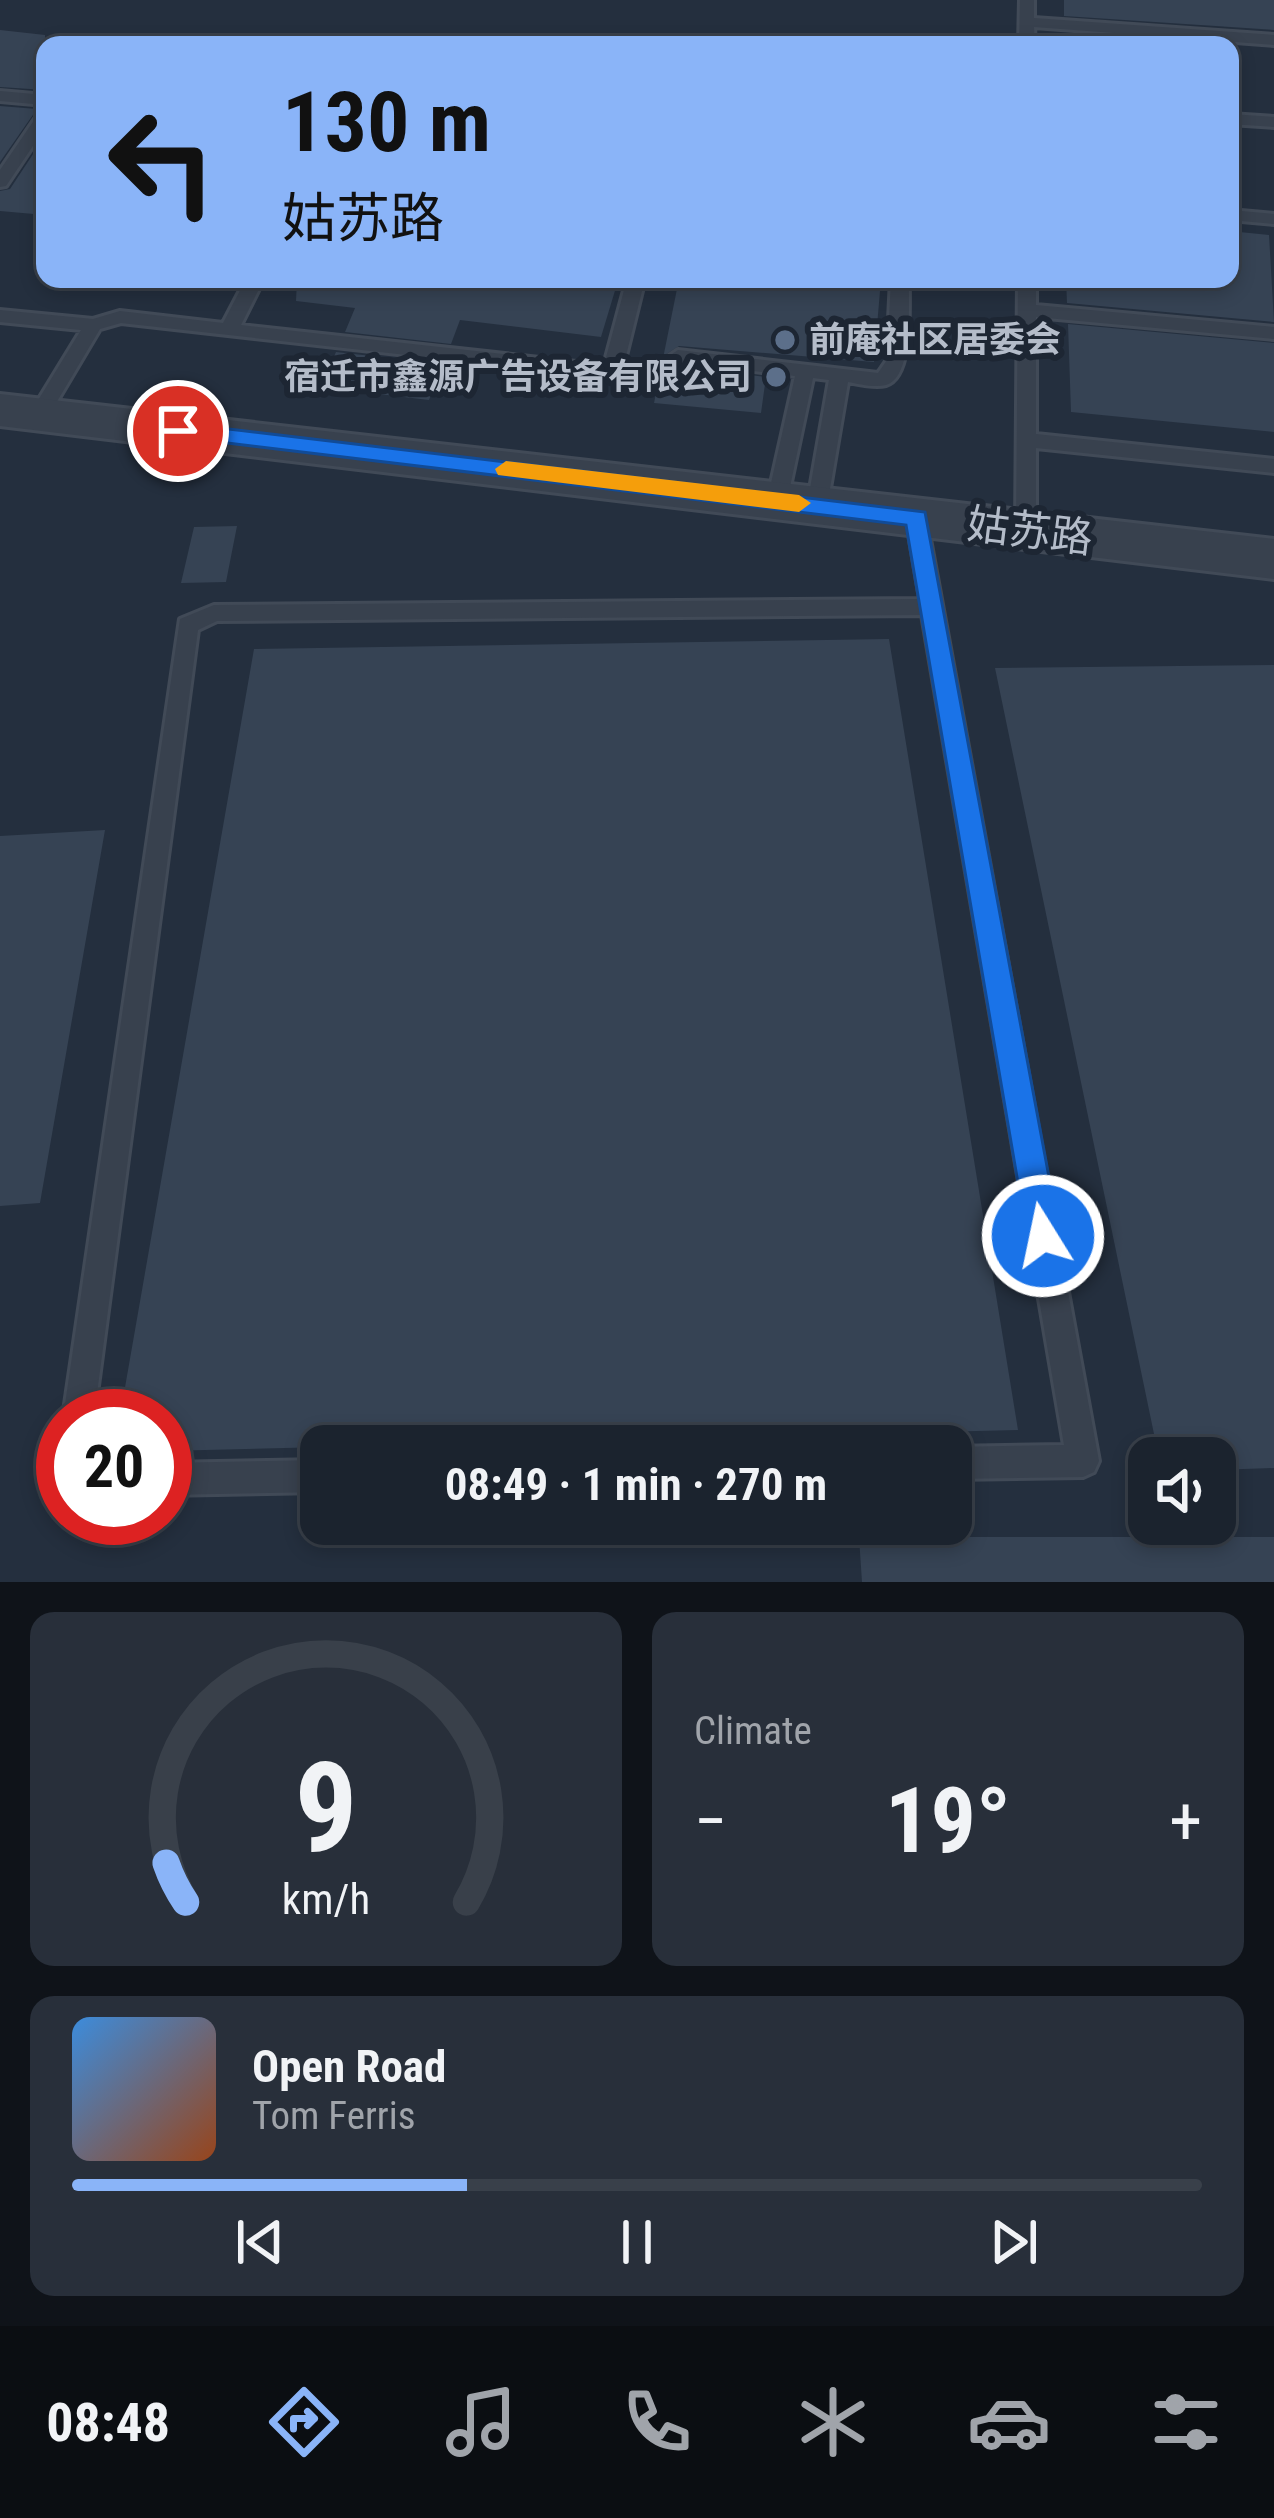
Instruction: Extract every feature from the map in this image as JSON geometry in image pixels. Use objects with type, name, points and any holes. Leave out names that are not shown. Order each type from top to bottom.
[{"type":"street","name":"姑苏路","points":[[20,412],[1274,559]]},
{"type":"lane","points":[[1027,0],[1027,36]]},
{"type":"lane","points":[[1027,22],[1219,36]]},
{"type":"lane","points":[[1239,37],[1274,40]]},
{"type":"lane","points":[[0,96],[36,99]]},
{"type":"lane","points":[[1239,121],[1273,128]]},
{"type":"lane","points":[[0,182],[23,136],[36,124]]},
{"type":"lane","points":[[1239,216],[1274,219]]},
{"type":"lane","points":[[229,329],[250,288]]},
{"type":"lane","points":[[0,316],[93,325],[120,317],[612,372],[634,288]]},
{"type":"lane","points":[[678,356],[880,380],[894,368],[899,288]]},
{"type":"lane","points":[[1026,530],[1027,288]]},
{"type":"lane","points":[[1027,310],[1274,333]]},
{"type":"lane","points":[[20,412],[93,325]]},
{"type":"lane","points":[[797,503],[805,373]]},
{"type":"lane","points":[[797,503],[839,377]]},
{"type":"lane","points":[[1027,440],[1274,466]]},
{"type":"lane","points":[[916,518],[1083,1461],[972,1463]]},
{"type":"lane","points":[[82,1389],[188,625],[214,613],[932,607]]},
{"type":"lane","points":[[192,1478],[300,1476]]},
{"type":"building","points":[[1064,0],[1274,0],[1274,30],[1064,16]]},
{"type":"building","points":[[0,30],[45,35],[36,36],[36,89],[0,87]]},
{"type":"building","points":[[0,106],[36,109],[36,110],[0,162]]},
{"type":"building","points":[[36,150],[36,214],[0,211],[0,191],[10,189]]},
{"type":"building","points":[[1239,232],[1269,235],[1274,322],[1067,303],[1066,288],[1239,288]]},
{"type":"building","points":[[297,288],[616,288],[601,337],[460,320],[451,344],[345,332],[355,308],[296,301]]},
{"type":"building","points":[[677,288],[880,288],[874,362],[679,346],[665,355],[677,366],[766,377],[761,413],[654,403]]},
{"type":"building","points":[[1068,324],[1274,343],[1274,432],[1071,412]]},
{"type":"building","points":[[336,352],[443,364],[429,400],[320,387]]},
{"type":"building","points":[[237,526],[226,582],[181,583],[194,527]]},
{"type":"building","points":[[889,639],[1018,1430],[972,1431],[972,1425],[300,1425],[300,1448],[192,1450],[192,1389],[125,1389],[254,649]]},
{"type":"building","points":[[1274,665],[1274,1468],[1236,1469],[1236,1437],[1155,1437],[995,668]]},
{"type":"building","points":[[105,830],[40,1203],[0,1206],[0,836]]},
{"type":"building","points":[[972,1537],[1128,1537],[1128,1545],[1236,1545],[1236,1537],[1274,1537],[1274,1582],[862,1582],[860,1545],[972,1545]]},
{"type":"slow traffic","points":[[506,469],[799,503]]},
{"type":"place","name":"前庵社区居委会","points":[[785,340]]},
{"type":"place","name":"宿迁市鑫源广告设备有限公司","points":[[776,377]]},
{"type":"route","points":[[178,431],[916,518],[1043,1236]]}]
